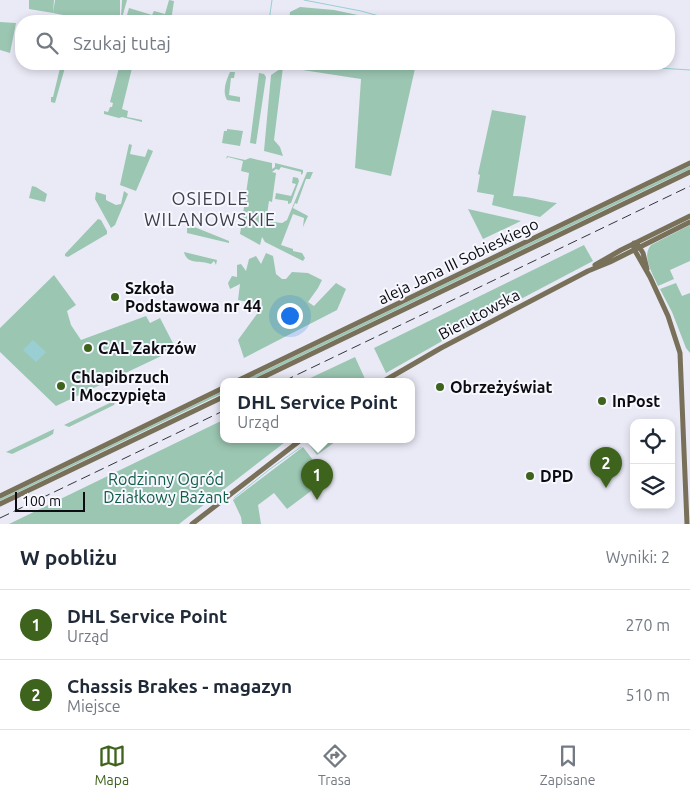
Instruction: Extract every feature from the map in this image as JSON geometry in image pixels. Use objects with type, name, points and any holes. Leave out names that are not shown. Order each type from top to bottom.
[{"type":"main road","name":"aleja Jana III Sobieskiego","points":[[243,378],[690,163]]},
{"type":"main road","name":"aleja Jana III Sobieskiego","points":[[262,378],[690,172]]},
{"type":"main road","name":"Bierutowska","points":[[389,378],[441,348],[588,271],[604,259],[634,246],[690,216]]},
{"type":"main road","points":[[687,524],[681,360],[674,330],[634,246],[640,246],[690,222]]},
{"type":"main road","points":[[640,246],[650,277]]},
{"type":"main road","points":[[0,496],[220,389]]},
{"type":"main road","points":[[0,504],[220,398]]},
{"type":"main road","points":[[192,524],[297,443]]},
{"type":"green space","points":[[29,0],[54,0],[53,13],[29,9]]},
{"type":"green space","points":[[55,0],[120,0],[120,15],[63,15],[53,13]]},
{"type":"green space","points":[[122,0],[127,0],[123,15],[121,15]]},
{"type":"green space","points":[[169,0],[174,1],[172,15],[152,15],[154,11],[165,14]]},
{"type":"green space","points":[[300,7],[334,10],[358,15],[290,15],[290,12]]},
{"type":"green space","points":[[129,8],[152,15],[127,15]]},
{"type":"green space","points":[[0,22],[15,23],[10,53],[0,50]]},
{"type":"green space","points":[[60,70],[64,70],[55,103],[51,102],[51,97],[53,97]]},
{"type":"green space","points":[[118,70],[132,70],[122,109],[128,111],[127,117],[142,120],[142,122],[104,114],[104,111],[108,112],[110,107],[112,107],[113,103],[110,102]]},
{"type":"green space","points":[[278,70],[283,70],[274,140],[280,147],[283,156],[264,151],[271,75]]},
{"type":"green space","points":[[302,70],[415,70],[391,176],[355,168],[361,79]]},
{"type":"green space","points":[[230,72],[235,72],[234,78],[231,78],[229,95],[240,97],[240,102],[227,100],[226,97],[225,86]]},
{"type":"green space","points":[[259,73],[264,74],[266,77],[256,144],[250,143]]},
{"type":"green space","points":[[492,110],[526,116],[513,196],[557,203],[540,217],[492,205],[494,195],[477,192],[480,175],[478,174]]},
{"type":"green space","points":[[227,129],[243,131],[240,146],[222,143],[224,131],[227,131]]},
{"type":"green space","points":[[129,144],[132,145],[130,154],[145,157],[148,149],[153,151],[136,191],[120,185]]},
{"type":"green space","points":[[227,156],[245,160],[250,158],[272,163],[272,169],[275,167],[275,163],[303,170],[301,175],[301,172],[281,167],[279,170],[276,169],[272,172],[276,173],[272,202],[269,201],[266,221],[282,223],[287,220],[307,172],[313,172],[310,179],[306,179],[297,204],[295,203],[293,208],[308,216],[303,227],[304,218],[293,214],[281,245],[302,253],[305,258],[303,261],[265,242],[262,237],[260,245],[240,234],[249,173],[241,171],[243,161],[228,157],[226,159]]},
{"type":"green space","points":[[690,166],[690,169],[255,378],[249,378]]},
{"type":"green space","points":[[293,177],[298,178],[299,181],[291,203],[288,204],[288,201],[275,199],[276,193],[291,196],[296,184],[292,183]]},
{"type":"green space","points":[[32,186],[47,194],[45,202],[29,198]]},
{"type":"green space","points":[[124,191],[128,194],[115,225],[111,228],[95,199],[96,192],[106,195],[106,200],[116,205],[121,204]]},
{"type":"green space","points":[[468,209],[521,221],[483,239]]},
{"type":"green space","points":[[98,219],[101,220],[107,234],[68,257],[65,256],[65,254]]},
{"type":"green space","points":[[187,224],[229,241],[229,243],[187,233]]},
{"type":"green space","points":[[690,225],[690,261],[670,270],[674,279],[658,286],[649,265],[648,249],[651,245]]},
{"type":"green space","points":[[584,245],[593,261],[458,332],[386,373],[374,348]]},
{"type":"green space","points":[[184,252],[217,260],[216,265],[214,261],[211,264],[188,259]]},
{"type":"green space","points":[[266,253],[273,256],[276,274],[282,279],[286,279],[292,272],[308,273],[322,280],[308,302],[314,306],[336,283],[346,289],[337,310],[244,358],[238,340],[257,314],[248,302],[238,300],[240,284],[230,289],[228,283],[232,276],[237,277],[237,265],[241,264],[246,271],[249,259],[256,256],[261,264]]},
{"type":"green space","points":[[54,275],[76,305],[67,311],[71,325],[81,340],[146,316],[150,323],[160,318],[176,349],[56,406],[0,352],[0,328]]},
{"type":"green space","points":[[676,283],[682,296],[690,293],[690,353],[660,289]]},
{"type":"green space","points":[[355,357],[365,378],[310,378]]},
{"type":"green space","points":[[220,392],[220,394],[0,501],[0,499]]},
{"type":"green space","points":[[116,400],[114,405],[69,427],[64,425]]},
{"type":"green space","name":"Rodzinny Ogród Działkowy Bażant","points":[[220,421],[220,443],[284,443],[179,524],[9,524]]},
{"type":"green space","points":[[54,429],[53,434],[48,437],[12,454],[6,452]]},
{"type":"green space","points":[[308,443],[334,443],[317,455]]},
{"type":"green space","points":[[303,447],[316,464],[316,467],[313,467],[315,488],[287,509],[274,493],[258,505],[261,524],[242,524],[241,517],[233,500]]},
{"type":"water","points":[[33,340],[46,352],[36,362],[23,350]]},
{"type":"waterway","points":[[270,15],[272,0]]},
{"type":"waterway","points":[[304,0],[375,15]]},
{"type":"waterway","points":[[675,69],[690,70]]},
{"type":"waterway","points":[[234,498],[301,447]]},
{"type":"railway","points":[[290,378],[690,186]]},
{"type":"railway","points":[[0,518],[220,412]]},
{"type":"place","name":"Szkoła Podstawowa nr 44","points":[[115,297]]},
{"type":"place","name":"CAL Zakrzów","points":[[88,348]]},
{"type":"place","name":"Chlapibrzuch i Moczypięta","points":[[61,386]]},
{"type":"place","name":"Obrzeżyświat","points":[[440,387]]},
{"type":"place","name":"InPost","points":[[602,401]]},
{"type":"place","name":"DPD","points":[[530,476]]},
{"type":"place","name":"Chassis Brakes - magazyn","points":[[606,488]]},
{"type":"place","name":"DHL Service Point","points":[[317,500]]},
{"type":"district","name":"OSIEDLE WILANOWSKIE","points":[[210,208]]}]
